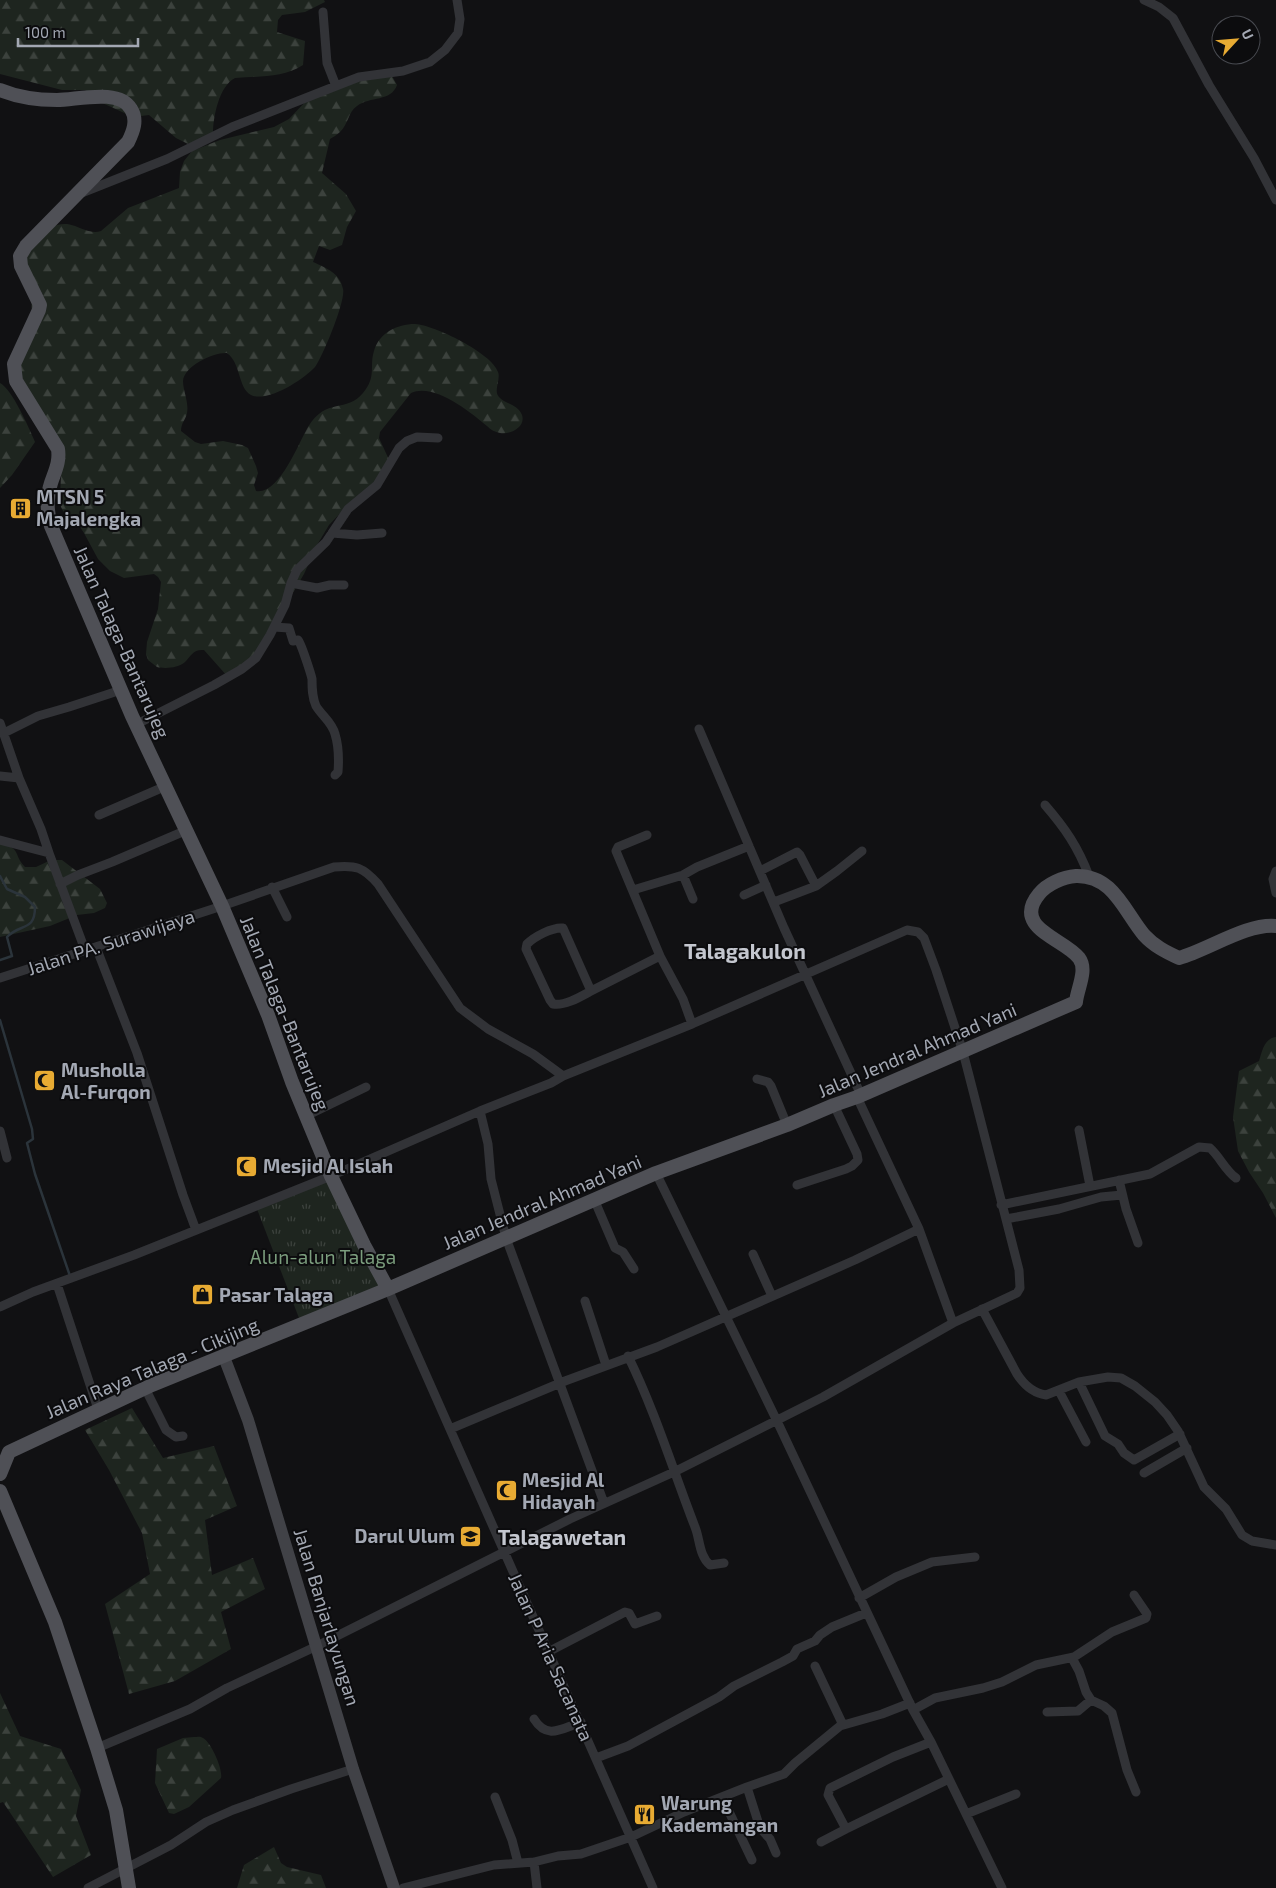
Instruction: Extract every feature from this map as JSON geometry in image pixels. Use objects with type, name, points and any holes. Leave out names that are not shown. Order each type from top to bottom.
[{"type":"main road","name":"Jalan Talaga-Bantarujeg","points":[[0,90],[10,94],[56,100],[105,96],[116,98],[129,105],[135,120],[128,142],[26,246],[20,256],[21,266],[40,304],[14,364],[14,372],[16,381],[58,449],[59,461],[47,503],[50,521],[136,724],[222,906],[268,1015],[331,1176],[364,1245],[388,1289]]},
{"type":"main road","name":"Jalan Jendral Ahmad Yani","points":[[388,1289],[656,1173],[787,1125],[859,1096],[1076,1002],[1082,970],[1079,958],[1036,926],[1032,915],[1037,896],[1043,890],[1056,882],[1072,876],[1089,876]]},
{"type":"main road","points":[[1089,876],[1103,884],[1120,900],[1144,935],[1161,949],[1179,958],[1256,928],[1268,925],[1276,926]]},
{"type":"main road","name":"Jalan Raya Talaga - Cikijing","points":[[0,1474],[4,1454],[98,1409],[388,1289]]},
{"type":"main road","points":[[0,1491],[55,1622],[97,1748],[116,1810],[129,1888]]},
{"type":"street","points":[[77,195],[141,171],[232,126],[336,86],[372,74],[403,71],[418,67],[439,56],[458,33],[460,19],[457,0]]},
{"type":"street","points":[[1144,0],[1159,7],[1173,18],[1209,85],[1254,158],[1276,200]]},
{"type":"street","points":[[323,12],[327,63],[336,86]]},
{"type":"street","points":[[136,724],[190,698],[242,669],[256,658],[285,605],[297,570],[326,542],[348,509],[377,485],[399,448],[407,441],[417,438],[438,438]]},
{"type":"street","points":[[332,533],[357,535],[382,533]]},
{"type":"street","points":[[291,583],[317,588],[330,585],[344,585]]},
{"type":"street","points":[[274,627],[289,628],[293,641],[298,640],[301,643],[312,678],[311,690],[316,706],[333,726],[336,737],[339,756],[338,772],[335,775]]},
{"type":"street","points":[[4,733],[38,716],[69,708],[121,690]]},
{"type":"street","points":[[0,723],[85,950]]},
{"type":"street","points":[[699,729],[784,928],[919,1229],[953,1323]]},
{"type":"street","points":[[0,776],[19,778]]},
{"type":"street","points":[[99,815],[166,786]]},
{"type":"street","points":[[1045,805],[1064,827],[1082,858],[1089,876]]},
{"type":"street","points":[[60,884],[187,830]]},
{"type":"street","points":[[647,835],[616,849],[616,853],[660,956],[683,999],[692,1024]]},
{"type":"street","points":[[0,840],[49,852]]},
{"type":"street","points":[[633,890],[683,875],[697,867],[749,846]]},
{"type":"street","points":[[774,902],[816,886],[837,872],[862,851]]},
{"type":"street","points":[[760,870],[797,852],[800,854],[816,886]]},
{"type":"street","name":"Jalan PA. Surawijaya","points":[[0,978],[222,906],[272,887],[334,867],[349,866],[361,868],[370,874],[396,909],[460,1008],[488,1030],[533,1054],[562,1076]]},
{"type":"street","points":[[1276,871],[1273,879],[1276,893]]},
{"type":"street","points":[[683,875],[693,899]]},
{"type":"street","points":[[744,895],[766,885]]},
{"type":"street","points":[[272,887],[287,917]]},
{"type":"street","points":[[591,992],[563,928],[557,928],[531,940],[527,944],[526,949],[554,1004],[558,1005],[591,992],[660,956]]},
{"type":"street","points":[[0,1307],[331,1176],[480,1111],[551,1083],[562,1076],[692,1024],[907,930],[918,932],[924,938],[963,1052],[1019,1270],[1020,1288],[1017,1293],[953,1323],[823,1397],[674,1472],[604,1503],[317,1646],[228,1688],[190,1710],[97,1748]]},
{"type":"street","points":[[96,947],[137,1053],[196,1230]]},
{"type":"street","points":[[757,1079],[768,1082],[771,1086],[787,1125]]},
{"type":"street","points":[[306,1116],[366,1087]]},
{"type":"street","points":[[797,1185],[852,1166],[858,1160],[834,1105]]},
{"type":"street","points":[[480,1111],[488,1144],[491,1179],[506,1238],[604,1503]]},
{"type":"street","points":[[1079,1130],[1090,1186]]},
{"type":"street","points":[[0,1131],[7,1158]]},
{"type":"street","points":[[1001,1205],[1150,1174],[1199,1147],[1210,1148],[1218,1156],[1228,1172],[1236,1178]]},
{"type":"street","points":[[656,1173],[726,1316],[866,1613],[1002,1888]]},
{"type":"street","points":[[1119,1180],[1122,1196],[1138,1243]]},
{"type":"street","points":[[1006,1219],[1059,1209],[1101,1198],[1122,1196]]},
{"type":"street","points":[[594,1200],[614,1248],[623,1252],[634,1269]]},
{"type":"street","points":[[450,1429],[628,1356],[657,1347],[919,1229]]},
{"type":"street","points":[[753,1254],[772,1296]]},
{"type":"street","points":[[57,1284],[98,1409]]},
{"type":"street","name":"Jalan P Aria Sacanata","points":[[388,1289],[653,1888]]},
{"type":"street","points":[[585,1301],[606,1365]]},
{"type":"street","points":[[982,1309],[1021,1382],[1031,1390],[1044,1396],[1079,1382],[1108,1377],[1121,1378],[1135,1386],[1162,1409],[1180,1434],[1204,1487],[1226,1509],[1242,1535],[1252,1541],[1276,1545]]},
{"type":"street","points":[[628,1356],[646,1393],[706,1562],[710,1565],[724,1564]]},
{"type":"street","name":"Jalan Banjarlayungan","points":[[224,1357],[248,1420],[353,1769],[394,1888]]},
{"type":"street","points":[[1079,1382],[1105,1436],[1118,1444],[1124,1453],[1132,1459],[1134,1460],[1180,1434]]},
{"type":"street","points":[[145,1388],[166,1430],[176,1437],[183,1436]]},
{"type":"street","points":[[1059,1391],[1086,1442]]},
{"type":"street","points":[[1144,1472],[1187,1448]]},
{"type":"street","points":[[859,1598],[896,1577],[932,1562],[975,1557]]},
{"type":"street","points":[[403,1888],[486,1867],[534,1862],[594,1851],[631,1837],[684,1812],[784,1774],[828,1735],[843,1725],[935,1698],[983,1688],[1002,1682],[1036,1665],[1072,1658],[1112,1632],[1146,1618],[1148,1614],[1134,1595]]},
{"type":"street","points":[[548,1652],[625,1612],[629,1613],[635,1624],[657,1616]]},
{"type":"street","points":[[596,1758],[628,1746],[719,1697],[734,1686],[793,1656],[797,1649],[815,1641],[832,1627],[866,1613]]},
{"type":"street","points":[[1072,1658],[1091,1700],[1104,1706],[1112,1713],[1127,1770],[1136,1792]]},
{"type":"street","points":[[815,1666],[843,1725]]},
{"type":"street","points":[[1047,1712],[1078,1711],[1091,1700]]},
{"type":"street","points":[[534,1719],[539,1728],[544,1731],[556,1730],[581,1722]]},
{"type":"street","points":[[846,1829],[828,1795],[830,1788],[893,1757],[931,1742]]},
{"type":"street","points":[[88,1888],[171,1845],[206,1822],[233,1810],[353,1769]]},
{"type":"street","points":[[821,1842],[949,1779]]},
{"type":"street","points":[[747,1787],[760,1828],[770,1839],[776,1853]]},
{"type":"street","points":[[966,1814],[1016,1794]]},
{"type":"street","points":[[495,1797],[509,1831],[518,1863]]},
{"type":"street","points":[[722,1797],[752,1860]]},
{"type":"street","points":[[534,1862],[537,1888]]},
{"type":"green space","points":[[0,0],[324,0],[325,2],[305,12],[282,15],[278,20],[277,32],[305,41],[303,65],[279,74],[235,78],[229,82],[218,103],[213,134],[188,144],[176,138],[149,115],[133,117],[98,101],[85,90],[62,90],[0,74]]},
{"type":"green space","points":[[375,72],[391,74],[397,85],[390,94],[362,103],[354,109],[343,129],[330,139],[322,173],[346,194],[356,211],[347,227],[342,245],[330,250],[319,246],[313,262],[336,275],[343,289],[338,316],[319,361],[310,372],[294,383],[276,393],[258,397],[247,392],[232,357],[227,353],[221,353],[200,361],[188,370],[183,381],[187,409],[181,431],[195,442],[201,444],[223,441],[248,448],[258,473],[254,485],[256,491],[264,490],[280,477],[315,418],[329,408],[350,403],[363,393],[370,382],[374,351],[380,339],[395,328],[408,324],[435,329],[461,341],[485,357],[499,375],[497,394],[520,411],[523,419],[522,423],[508,433],[498,433],[451,400],[430,392],[420,391],[411,393],[380,432],[379,438],[391,464],[385,474],[347,506],[329,525],[317,545],[304,574],[251,663],[228,677],[204,650],[200,650],[179,666],[157,667],[148,660],[146,654],[147,642],[158,609],[161,582],[154,574],[124,578],[110,571],[98,559],[78,524],[64,513],[61,507],[60,496],[62,456],[21,388],[20,365],[32,312],[31,294],[23,254],[45,231],[59,224],[75,226],[91,232],[101,231],[128,208],[179,188],[180,172],[184,161],[192,151],[220,140],[274,127],[289,119],[308,99]]},
{"type":"green space","points":[[0,383],[15,401],[35,442],[12,475],[0,488]]},
{"type":"green space","points":[[0,843],[15,850],[25,867],[36,867],[51,860],[62,860],[100,889],[107,903],[105,908],[94,913],[77,915],[50,926],[0,937]]},
{"type":"green space","points":[[1276,1037],[1276,1218],[1238,1151],[1233,1117],[1239,1071],[1259,1061],[1266,1043]]},
{"type":"green space","name":"Alun-alun Talaga","points":[[337,1174],[385,1289],[299,1318],[257,1209]]},
{"type":"green space","points":[[132,1408],[163,1458],[214,1446],[237,1506],[205,1520],[212,1575],[253,1558],[265,1589],[221,1612],[231,1649],[175,1681],[129,1694],[105,1604],[150,1574],[142,1533],[109,1470],[85,1430]]},
{"type":"green space","points":[[0,1693],[20,1736],[61,1749],[81,1790],[76,1816],[91,1855],[53,1877],[3,1802],[0,1803]]},
{"type":"green space","points":[[199,1737],[206,1740],[213,1750],[218,1762],[221,1778],[189,1807],[174,1814],[169,1813],[155,1783],[157,1749],[183,1738]]},
{"type":"green space","points":[[274,1847],[281,1863],[287,1867],[321,1875],[326,1888],[237,1888],[244,1865]]},
{"type":"waterway","points":[[0,876],[7,889],[25,897],[35,907],[30,924],[7,937],[12,956],[0,960]]},
{"type":"waterway","points":[[0,1020],[32,1129],[33,1139],[27,1143],[35,1174],[70,1276]]},
{"type":"place","name":"MTSN 5 Majalengka","points":[[20,508]]},
{"type":"place","name":"Musholla Al-Furqon","points":[[45,1081]]},
{"type":"place","name":"Mesjid Al Islah","points":[[247,1166]]},
{"type":"place","name":"Pasar Talaga","points":[[203,1295]]},
{"type":"place","name":"Mesjid Al Hidayah","points":[[506,1491]]},
{"type":"place","name":"Darul Ulum","points":[[471,1536]]},
{"type":"place","name":"Warung Kademangan","points":[[645,1814]]},
{"type":"district","name":"Talagakulon","points":[[745,952]]},
{"type":"district","name":"Talagawetan","points":[[562,1538]]}]
